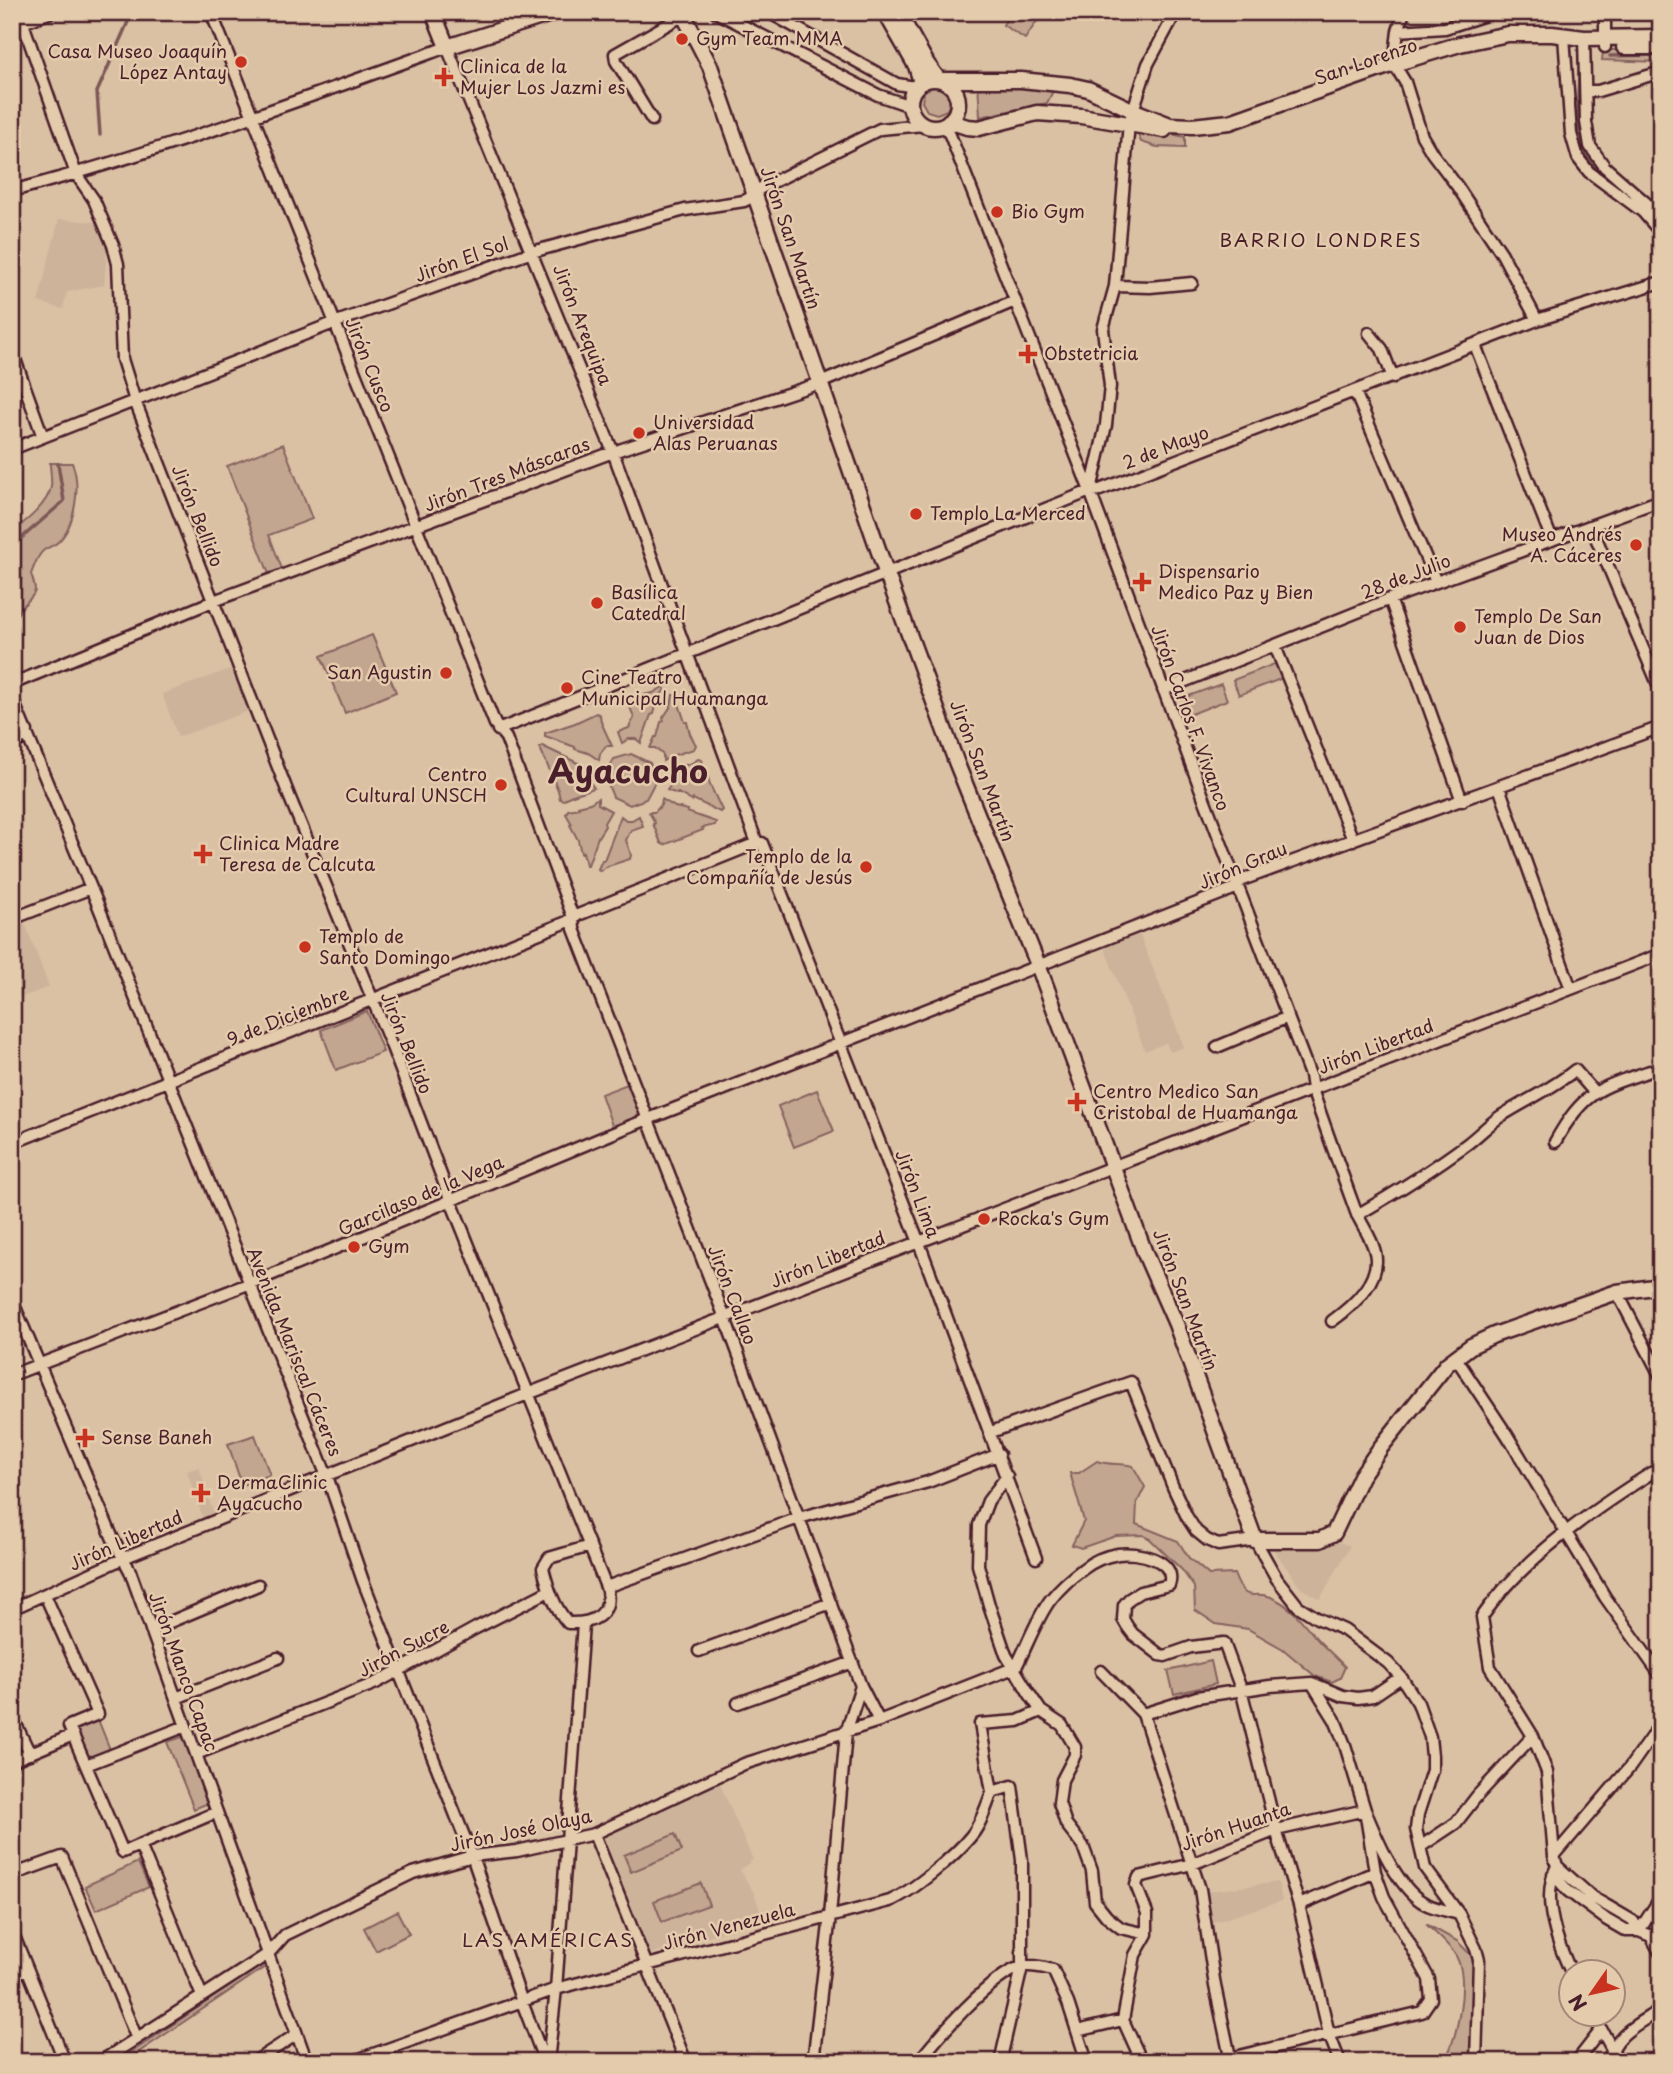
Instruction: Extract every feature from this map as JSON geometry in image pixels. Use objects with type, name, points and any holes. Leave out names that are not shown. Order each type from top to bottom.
[{"type":"street","points":[[12,27],[21,17],[51,12]]},
{"type":"street","name":"Jirón Cusco","points":[[211,12],[415,526],[498,730],[506,738],[573,916]]},
{"type":"street","name":"Jirón Arequipa","points":[[433,12],[613,452],[687,655],[760,843]]},
{"type":"street","points":[[12,191],[76,174],[252,117],[447,47],[557,12]]},
{"type":"street","points":[[716,12],[878,95],[910,106]]},
{"type":"street","points":[[768,12],[897,84],[918,85],[940,79],[1021,80],[1070,85],[1088,89],[1130,117]]},
{"type":"street","points":[[886,12],[911,57],[918,85],[910,99],[910,106],[912,114],[925,125],[946,123],[979,128],[1037,114],[1130,117]]},
{"type":"street","points":[[898,12],[927,64],[940,79],[952,87],[958,99],[957,111],[946,123]]},
{"type":"street","points":[[1090,491],[1106,425],[1110,386],[1103,329],[1115,286],[1130,117],[1148,64],[1176,12]]},
{"type":"street","points":[[1405,12],[1398,32],[1396,68],[1405,82],[1422,136],[1502,254],[1537,320]]},
{"type":"street","points":[[1398,32],[1445,28],[1495,12]]},
{"type":"street","points":[[1605,12],[1605,42]]},
{"type":"street","points":[[652,120],[616,61],[615,54],[683,14]]},
{"type":"street","name":"Jirón San Martín","points":[[683,14],[710,66],[886,572],[957,764],[1038,965],[1146,1256],[1176,1324],[1255,1540]]},
{"type":"street","name":"Jirón Bellido","points":[[21,17],[76,174],[94,200],[113,245],[118,264],[122,359],[135,401],[290,798],[606,1587]]},
{"type":"street","name":"San Lorenzo","points":[[1130,117],[1179,133],[1219,132],[1461,44],[1508,34],[1584,42],[1661,37]]},
{"type":"street","points":[[1564,39],[1570,134],[1578,158],[1589,172],[1643,212],[1661,233]]},
{"type":"street","name":"San Lorenzo","points":[[1396,68],[1508,41],[1564,39]]},
{"type":"street","points":[[1584,42],[1586,122],[1592,150],[1605,167],[1661,216]]},
{"type":"street","name":"San Lorenzo","points":[[1605,42],[1661,47]]},
{"type":"street","points":[[1586,91],[1598,91],[1661,72]]},
{"type":"street","name":"Jirón Carlos F. Vivanco","points":[[946,123],[1090,491],[1310,1076],[1312,1089],[1357,1215],[1374,1251],[1374,1270],[1363,1292],[1332,1321]]},
{"type":"street","name":"Jirón El Sol","points":[[12,449],[335,323],[532,252],[685,210],[744,201],[754,192],[880,129],[925,125]]},
{"type":"street","points":[[1115,286],[1150,287],[1192,282]]},
{"type":"street","name":"2 de Mayo","points":[[498,730],[1090,491],[1100,490],[1355,393],[1537,320],[1661,282]]},
{"type":"street","name":"Jirón Tres Máscaras","points":[[12,684],[214,601],[613,452],[820,383],[1015,301]]},
{"type":"street","points":[[1369,333],[1382,349],[1393,378]]},
{"type":"street","points":[[1475,345],[1552,540]]},
{"type":"street","points":[[12,351],[43,437]]},
{"type":"street","points":[[1355,393],[1436,582]]},
{"type":"street","name":"28 de Julio","points":[[1163,690],[1390,599],[1661,500]]},
{"type":"street","points":[[1591,526],[1661,691]]},
{"type":"street","points":[[1390,599],[1462,801]]},
{"type":"street","points":[[1275,646],[1353,840]]},
{"type":"street","name":"Avenida Mariscal Cáceres","points":[[12,698],[326,1475],[398,1671],[472,1856],[522,2002],[547,2062]]},
{"type":"street","name":"Jirón Grau","points":[[842,1043],[1233,889],[1242,880],[1661,727]]},
{"type":"street","points":[[12,748],[27,731]]},
{"type":"street","points":[[1499,787],[1572,989]]},
{"type":"street","name":"9 de Diciembre","points":[[12,1143],[760,843]]},
{"type":"street","name":"Jirón Lima","points":[[760,843],[842,1043],[991,1432],[1036,1558]]},
{"type":"street","points":[[12,919],[91,888]]},
{"type":"street","name":"Jirón Callao","points":[[573,916],[574,929],[724,1318],[860,1686],[879,1721]]},
{"type":"street","name":"Jirón Libertad","points":[[12,1609],[123,1559],[530,1393],[918,1240],[1661,954]]},
{"type":"street","points":[[1217,1047],[1288,1017]]},
{"type":"street","name":"Garcilaso de la Vega","points":[[12,1375],[250,1284],[647,1120],[842,1043]]},
{"type":"street","points":[[1357,1215],[1400,1190],[1469,1143],[1524,1101],[1558,1085],[1575,1070],[1594,1092]]},
{"type":"street","points":[[1555,1142],[1568,1119],[1594,1092],[1605,1085],[1650,1071]]},
{"type":"street","points":[[991,1432],[1131,1382],[1173,1487],[1196,1531],[1218,1545],[1255,1540],[1320,1540],[1334,1533],[1361,1476],[1381,1447],[1447,1364],[1471,1346],[1494,1335],[1617,1292],[1661,1286]]},
{"type":"street","points":[[1617,1292],[1661,1377]]},
{"type":"street","name":"Jirón Manco Capac","points":[[12,1300],[130,1572],[307,2062]]},
{"type":"street","points":[[1456,1358],[1605,1597],[1661,1676]]},
{"type":"street","points":[[590,1546],[549,1558],[543,1568],[559,1614],[568,1623],[583,1624],[606,1610],[610,1600],[606,1587],[799,1518],[928,1482],[999,1454]]},
{"type":"street","points":[[1564,1958],[1551,1908],[1555,1865],[1547,1772],[1533,1736],[1490,1667],[1482,1616],[1499,1592],[1567,1533],[1624,1490],[1661,1467]]},
{"type":"street","points":[[1007,1476],[988,1501],[979,1525],[978,1565],[1006,1654],[1041,1711],[1062,1725],[1075,1747],[1075,1755],[1062,1780],[1059,1803],[1066,1824],[1083,1846],[1092,1871],[1094,1902],[1121,1928],[1147,1934],[1135,1955],[1123,2020],[1142,2062]]},
{"type":"street","points":[[1255,1540],[1277,1579],[1298,1606],[1344,1630],[1388,1663],[1401,1676],[1424,1714],[1430,1737],[1432,1770],[1416,1829],[1425,1868],[1459,1914],[1479,1960],[1476,2062]]},
{"type":"street","points":[[1016,1667],[1050,1600],[1082,1569],[1104,1557],[1124,1553],[1154,1559],[1167,1568],[1171,1579],[1169,1585],[1140,1592],[1129,1599],[1124,1605],[1124,1619],[1133,1634],[1160,1655],[1166,1656],[1191,1647],[1224,1643],[1241,1689],[1276,1830],[1299,1905],[1329,2034],[1340,2062]]},
{"type":"street","points":[[151,1630],[258,1585]]},
{"type":"street","name":"Jirón Sucre","points":[[196,1754],[376,1683],[549,1591]]},
{"type":"street","points":[[12,1761],[30,1754],[98,1714],[45,1595]]},
{"type":"street","points":[[699,1651],[831,1603]]},
{"type":"street","points":[[547,2062],[556,1989],[583,1624]]},
{"type":"street","points":[[176,1698],[278,1658]]},
{"type":"street","points":[[738,1703],[853,1662]]},
{"type":"street","name":"Jirón José Olaya","points":[[108,2060],[268,1954],[285,1935],[413,1873],[472,1856],[594,1834],[744,1764],[879,1721],[1016,1667]]},
{"type":"street","points":[[1101,1671],[1143,1714],[1199,1889],[1230,2057]]},
{"type":"street","points":[[1143,1714],[1197,1696],[1312,1683],[1343,1696],[1373,1696],[1401,1676]]},
{"type":"street","points":[[1312,1683],[1335,1720],[1365,1810],[1392,1866],[1408,1890],[1419,1900],[1432,1907],[1459,1914]]},
{"type":"street","points":[[813,2062],[830,1916],[846,1731],[860,1686]]},
{"type":"street","points":[[1000,2062],[1022,1967],[1022,1860],[1012,1786],[992,1792],[980,1724],[1018,1721],[1041,1711]]},
{"type":"street","points":[[12,1716],[30,1754]]},
{"type":"street","points":[[1555,1865],[1661,1723]]},
{"type":"street","points":[[86,1765],[186,1726]]},
{"type":"street","points":[[71,1730],[123,1852],[217,1812]]},
{"type":"street","points":[[1420,1847],[1456,1823],[1533,1736]]},
{"type":"street","name":"Jirón Venezuela","points":[[351,2062],[556,1989],[905,1895],[971,1836],[992,1792]]},
{"type":"street","points":[[1214,2062],[1422,2012],[1431,1999],[1429,1979],[1384,1897],[1375,1872],[1365,1810]]},
{"type":"street","name":"Jirón Huanta","points":[[1147,1934],[1147,1913],[1136,1885],[1139,1877],[1192,1864],[1276,1830],[1365,1810]]},
{"type":"street","points":[[594,1834],[686,2062]]},
{"type":"street","points":[[140,1845],[202,1996]]},
{"type":"street","points":[[12,1875],[62,1857],[137,2039]]},
{"type":"street","points":[[1555,1865],[1568,1891],[1626,1931],[1639,1931],[1656,1938],[1661,1954]]},
{"type":"street","points":[[1299,1905],[1375,1872]]},
{"type":"street","points":[[1639,1931],[1661,1897]]},
{"type":"street","points":[[12,1931],[65,2062]]},
{"type":"street","points":[[918,2062],[981,1995],[1003,1976],[1022,1967],[1053,1970],[1087,2062]]},
{"type":"street","points":[[12,1975],[27,1969]]},
{"type":"street","points":[[1608,2062],[1612,2047],[1619,2037],[1661,2009]]},
{"type":"street","points":[[1077,2031],[1123,2020]]},
{"type":"street","points":[[1576,2062],[1601,2030],[1619,2062]]},
{"type":"street","points":[[254,2062],[297,2034]]},
{"type":"shaded area","points":[[1011,12],[1043,12],[1025,39],[1003,25]]},
{"type":"shaded area","points":[[1603,50],[1661,50],[1661,62],[1602,60]]},
{"type":"shaded area","points":[[978,82],[1056,85],[1047,103],[980,117]]},
{"type":"shaded area","points":[[936,85],[946,88],[951,100],[947,110],[937,114],[927,111],[922,102],[924,91]]},
{"type":"shaded area","points":[[1152,130],[1185,137],[1185,148],[1157,147],[1141,142],[1138,135],[1141,131]]},
{"type":"shaded area","points":[[59,219],[105,223],[107,251],[104,285],[67,292],[63,309],[38,302]]},
{"type":"shaded area","points":[[283,444],[312,519],[269,535],[282,569],[269,574],[227,466]]},
{"type":"shaded area","points":[[50,463],[72,463],[76,482],[73,515],[64,535],[38,558],[31,574],[35,585],[34,592],[12,622],[12,601],[19,591],[21,576],[12,550],[12,530],[30,518],[46,499],[51,487]]},
{"type":"shaded area","points":[[372,635],[396,692],[345,713],[321,656]]},
{"type":"shaded area","points":[[1277,663],[1283,678],[1239,695],[1233,680]]},
{"type":"shaded area","points":[[233,668],[249,711],[178,737],[162,694]]},
{"type":"shaded area","points":[[1221,684],[1227,700],[1189,715],[1183,698]]},
{"type":"shaded area","points":[[663,687],[665,689],[654,714],[651,715],[641,743],[636,739],[629,739],[622,743],[618,732],[629,728],[634,718],[630,700]]},
{"type":"shaded area","points":[[673,695],[676,695],[696,745],[694,749],[663,761],[663,755],[655,748],[650,748],[671,706]]},
{"type":"shaded area","points":[[596,713],[600,715],[612,746],[606,746],[599,760],[575,747],[545,736],[545,733]]},
{"type":"shaded area","points":[[542,746],[594,769],[590,773],[590,782],[594,788],[564,800],[560,799],[540,748]]},
{"type":"shaded area","points":[[631,754],[650,763],[656,780],[646,799],[630,805],[613,797],[605,777],[614,759]]},
{"type":"shaded area","points":[[698,759],[702,760],[722,810],[720,812],[667,790],[671,785],[667,771]]},
{"type":"shaded area","points":[[598,798],[598,804],[611,811],[586,865],[566,814],[568,810],[579,808],[578,806]]},
{"type":"shaded area","points":[[662,799],[675,807],[716,822],[715,825],[664,845],[649,812],[655,812]]},
{"type":"shaded area","points":[[621,816],[632,820],[639,816],[643,826],[631,830],[626,840],[630,859],[600,871],[598,869]]},
{"type":"shaded area","points":[[23,918],[49,987],[12,1001],[12,922]]},
{"type":"shaded area","points":[[1139,933],[1184,1047],[1170,1052],[1166,1043],[1145,1051],[1104,947]]},
{"type":"shaded area","points":[[367,1011],[383,1052],[336,1070],[321,1030]]},
{"type":"shaded area","points":[[630,1083],[644,1119],[614,1131],[601,1094]]},
{"type":"shaded area","points":[[817,1090],[834,1131],[794,1147],[778,1106]]},
{"type":"shaded area","points":[[255,1435],[270,1475],[242,1485],[228,1444]]},
{"type":"shaded area","points":[[1097,1461],[1133,1466],[1145,1487],[1137,1503],[1136,1524],[1178,1541],[1189,1558],[1209,1575],[1234,1574],[1247,1594],[1269,1596],[1289,1608],[1345,1667],[1340,1678],[1332,1682],[1315,1676],[1283,1649],[1248,1629],[1216,1624],[1195,1610],[1194,1587],[1182,1570],[1143,1535],[1116,1536],[1081,1548],[1072,1545],[1084,1521],[1070,1473],[1079,1473]]},
{"type":"shaded area","name":"DermaClinic Ayacucho","points":[[199,1467],[214,1515],[203,1519],[187,1471]]},
{"type":"shaded area","points":[[1333,1540],[1350,1546],[1320,1599],[1302,1589],[1270,1545]]},
{"type":"shaded area","points":[[1211,1661],[1216,1684],[1174,1694],[1168,1671]]},
{"type":"shaded area","points":[[97,1717],[111,1752],[87,1762],[72,1727]]},
{"type":"shaded area","points":[[185,1736],[211,1802],[194,1809],[167,1742]]},
{"type":"shaded area","points":[[719,1782],[753,1860],[740,1870],[754,1893],[763,1919],[651,1954],[603,1835]]},
{"type":"shaded area","points":[[675,1834],[682,1851],[631,1872],[624,1855]]},
{"type":"shaded area","points":[[138,1862],[149,1887],[96,1910],[85,1886]]},
{"type":"shaded area","points":[[1278,1882],[1282,1901],[1208,1924],[1203,1892]]},
{"type":"shaded area","points":[[701,1883],[709,1905],[662,1922],[654,1901]]},
{"type":"shaded area","points":[[397,1911],[409,1934],[376,1951],[364,1928]]},
{"type":"shaded area","points":[[1426,1924],[1457,1941],[1478,1962],[1474,2062],[1444,2062],[1457,2025],[1462,1979],[1456,1956]]},
{"type":"shaded area","points":[[266,1962],[268,1965],[121,2062],[120,2060]]},
{"type":"waterway","points":[[100,135],[97,92],[131,15]]},
{"type":"waterway","points":[[1610,56],[1661,55]]},
{"type":"waterway","points":[[1580,58],[1578,112],[1584,152],[1598,171],[1629,194]]},
{"type":"waterway","points":[[12,595],[17,589],[16,543],[64,501],[58,464]]},
{"type":"place","name":"Gym Team MMA","points":[[682,39]]},
{"type":"place","name":"Casa Museo Joaquín López Antay","points":[[241,62]]},
{"type":"place","name":"Clinica de la Mujer Los Jazmi es","points":[[444,77]]},
{"type":"place","name":"Bio Gym","points":[[997,212]]},
{"type":"place","name":"Obstetricia","points":[[1028,354]]},
{"type":"place","name":"Universidad Alas Peruanas","points":[[639,433]]},
{"type":"place","name":"Templo La Merced","points":[[916,514]]},
{"type":"place","name":"Museo Andrés A. Cáceres","points":[[1636,545]]},
{"type":"place","name":"Dispensario Medico Paz y Bien","points":[[1142,582]]},
{"type":"place","name":"Basílica Catedral","points":[[597,603]]},
{"type":"place","name":"Templo De San Juan de Dios","points":[[1460,627]]},
{"type":"place","name":"San Agustin","points":[[446,673]]},
{"type":"place","name":"Cine Teatro Municipal Huamanga","points":[[567,688]]},
{"type":"place","name":"Centro Cultural UNSCH","points":[[501,785]]},
{"type":"place","name":"Clinica Madre Teresa de Calcuta","points":[[203,854]]},
{"type":"place","name":"Templo de la Compañía de Jesús","points":[[866,867]]},
{"type":"place","name":"Templo de Santo Domingo","points":[[305,947]]},
{"type":"place","name":"Centro Medico San Cristobal de Huamanga","points":[[1077,1102]]},
{"type":"place","name":"Rocka's Gym","points":[[984,1219]]},
{"type":"place","name":"Gym","points":[[354,1247]]},
{"type":"place","name":"Sense Baneh","points":[[85,1438]]},
{"type":"place","name":"DermaClinic Ayacucho","points":[[201,1493]]},
{"type":"district","name":"BARRIO LONDRES","points":[[1321,240]]},
{"type":"district","name":"Ayacucho","points":[[628,772]]},
{"type":"district","name":"LAS AMÉRICAS","points":[[548,1940]]}]
